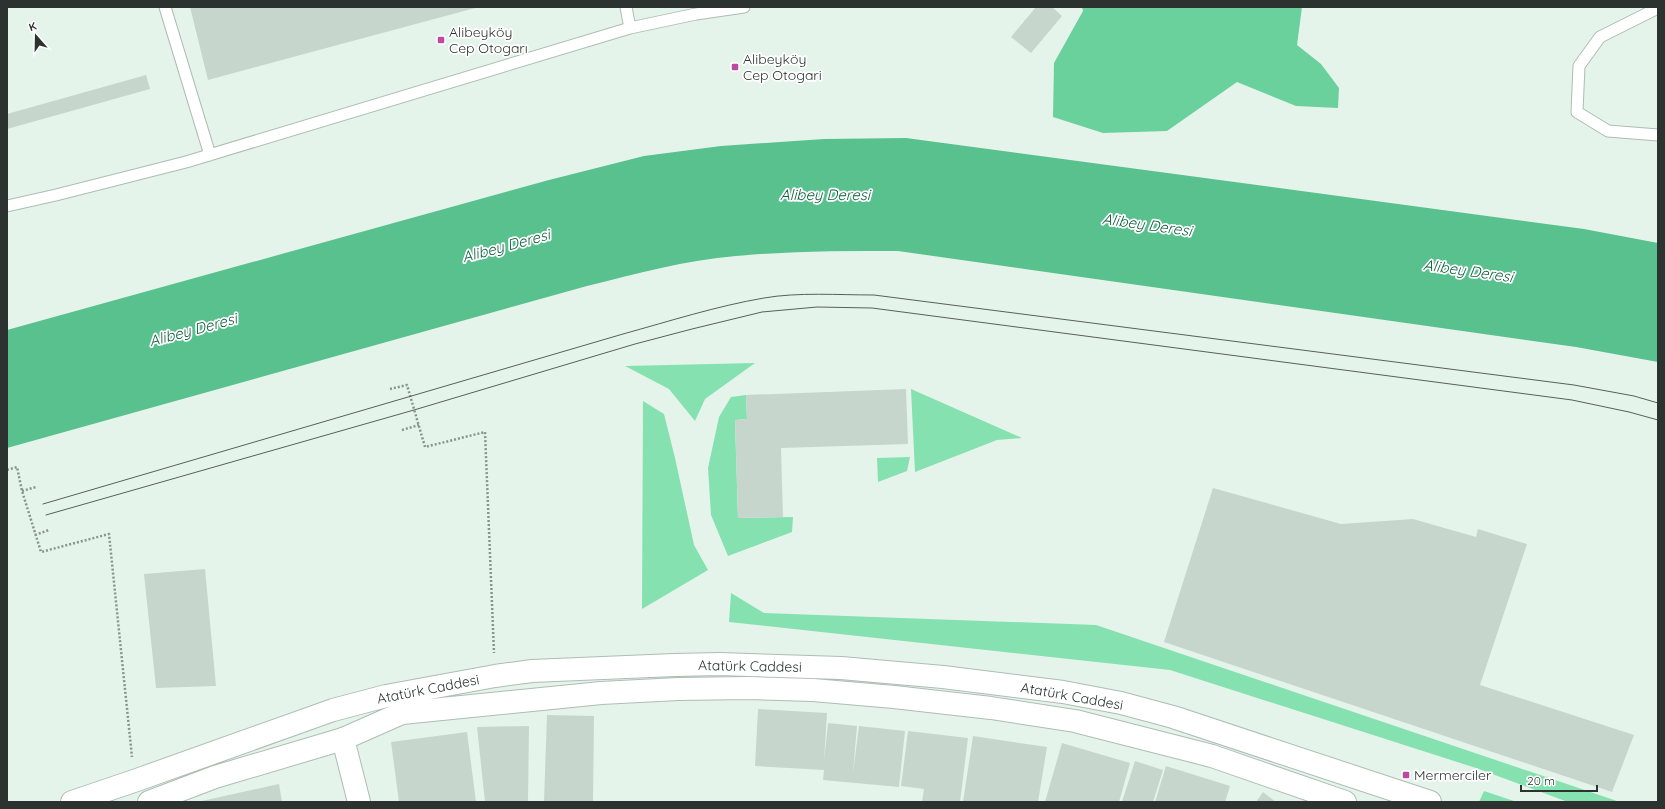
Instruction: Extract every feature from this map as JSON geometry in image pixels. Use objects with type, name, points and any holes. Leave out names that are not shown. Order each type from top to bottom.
[{"type":"main road","name":"Atatürk Caddesi","points":[[72,802],[333,710],[386,696],[495,676],[532,671],[720,664],[841,668],[943,676],[1063,692],[1121,703],[1173,717],[1430,802]]},
{"type":"main road","name":"Atatürk Caddesi","points":[[149,802],[215,777],[343,739],[402,713],[601,693],[678,689],[749,688],[813,690],[894,697],[984,707],[1075,721],[1212,756],[1344,802]]},
{"type":"main road","points":[[333,710],[343,739],[359,802]]},
{"type":"lane","points":[[165,7],[210,155]]},
{"type":"lane","points":[[626,7],[630,28]]},
{"type":"lane","points":[[7,206],[210,155],[630,28],[696,14],[744,7]]},
{"type":"lane","points":[[1658,8],[1600,37],[1579,66],[1577,112],[1608,131],[1658,135]]},
{"type":"path","points":[[390,389],[407,385],[425,447],[485,432],[495,676]]},
{"type":"path","points":[[402,430],[419,425]]},
{"type":"path","points":[[7,470],[17,467],[22,491],[41,552],[109,534],[134,781]]},
{"type":"path","points":[[22,491],[36,487]]},
{"type":"path","points":[[35,535],[48,530]]},
{"type":"shaded area","points":[[1082,7],[1302,7],[1297,45],[1321,64],[1339,88],[1338,108],[1296,106],[1237,82],[1167,131],[1103,133],[1053,117],[1054,63],[1083,11]]},
{"type":"shaded area","points":[[755,363],[705,399],[695,421],[669,389],[625,366]]},
{"type":"shaded area","points":[[911,389],[1022,438],[997,440],[915,472]]},
{"type":"shaded area","points":[[746,395],[747,419],[735,420],[738,518],[793,517],[792,532],[728,556],[711,515],[708,468],[719,417],[731,397]]},
{"type":"shaded area","points":[[643,401],[664,414],[694,545],[708,570],[642,609]]},
{"type":"shaded area","points":[[910,457],[907,471],[878,482],[877,458]]},
{"type":"shaded area","points":[[731,593],[764,613],[1096,625],[1620,802],[1568,802],[1476,768],[1170,670],[729,622]]},
{"type":"shaded area","points":[[1484,791],[1517,802],[1479,802]]},
{"type":"water","name":"Alibey Deresi","points":[[906,138],[1584,229],[1658,243],[1658,362],[1576,347],[898,251],[776,253],[699,261],[661,268],[587,286],[7,448],[7,330],[549,180],[644,156],[721,146],[824,139]]},
{"type":"building","points":[[190,7],[479,7],[208,80]]},
{"type":"building","points":[[1036,7],[1052,7],[1062,16],[1031,53],[1011,37]]},
{"type":"building","points":[[146,75],[150,89],[7,129],[7,114]]},
{"type":"building","points":[[906,389],[908,444],[781,448],[783,517],[738,518],[735,420],[747,419],[746,395]]},
{"type":"building","points":[[1213,488],[1341,524],[1413,519],[1476,537],[1478,529],[1527,544],[1480,685],[1634,735],[1612,792],[1164,642]]},
{"type":"building","points":[[205,569],[216,686],[156,688],[144,574]]},
{"type":"building","points":[[758,709],[827,713],[824,761],[828,723],[857,726],[853,773],[859,726],[905,731],[899,787],[823,780],[824,770],[755,766]]},
{"type":"building","points":[[547,715],[594,716],[593,802],[544,802]]},
{"type":"building","points":[[529,726],[528,802],[485,802],[477,727]]},
{"type":"building","points":[[908,731],[968,738],[960,802],[922,802],[924,789],[901,786]]},
{"type":"building","points":[[467,732],[476,802],[399,802],[391,742]]},
{"type":"building","points":[[973,736],[1047,747],[1038,802],[963,802]]},
{"type":"building","points":[[1062,743],[1130,763],[1119,802],[1045,802]]},
{"type":"building","points":[[1135,761],[1163,770],[1153,802],[1122,802]]},
{"type":"building","points":[[1166,766],[1230,786],[1225,802],[1155,802]]},
{"type":"building","points":[[279,784],[282,802],[202,802],[202,801]]},
{"type":"building","points":[[1263,792],[1276,802],[1256,802]]},
{"type":"tram line","points":[[43,504],[711,309],[746,301],[791,295],[874,295],[1574,385],[1634,396],[1658,403]]},
{"type":"tram line","points":[[46,515],[414,410],[635,344],[762,312],[817,307],[872,308],[1572,400],[1629,412],[1658,420]]},
{"type":"place","name":"Alibeyköy Cep Otogarı","points":[[441,40]]},
{"type":"place","name":"Alibeyköy Cep Otogari","points":[[735,67]]},
{"type":"place","name":"Mermerciler","points":[[1406,775]]}]
